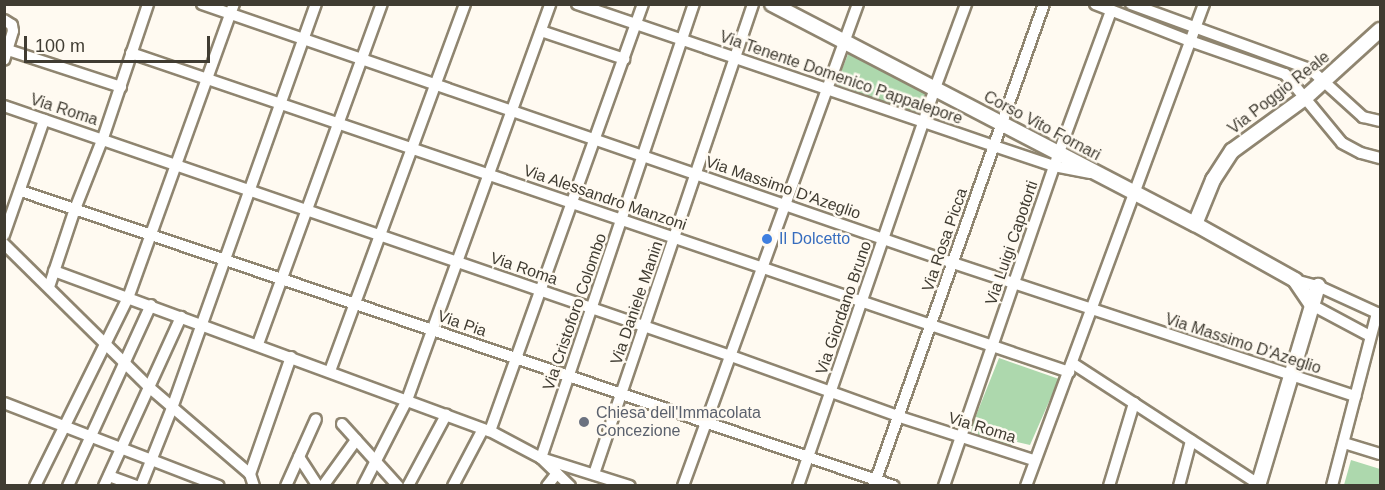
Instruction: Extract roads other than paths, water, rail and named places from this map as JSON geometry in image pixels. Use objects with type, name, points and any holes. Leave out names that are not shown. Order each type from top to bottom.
[{"type":"street","points":[[49,287],[75,209],[121,87],[148,4]]},
{"type":"street","name":"Via Massimo D'Azeglio","points":[[202,4],[232,9],[304,40],[953,263],[1014,281],[1289,376],[1356,396]]},
{"type":"street","points":[[141,486],[172,408],[316,4]]},
{"type":"street","points":[[258,344],[280,277],[308,212],[364,60],[382,4]]},
{"type":"street","points":[[330,371],[465,4]]},
{"type":"street","points":[[363,486],[407,400],[550,4]]},
{"type":"street","name":"Via Tenente Domenico Pappalepore","points":[[577,4],[994,147],[1056,161]]},
{"type":"street","points":[[453,486],[487,430],[516,358],[643,4]]},
{"type":"street","name":"Via Cristoforo Colombo","points":[[541,458],[694,4]]},
{"type":"street","name":"Via Daniele Manin","points":[[594,474],[645,329],[753,4]]},
{"type":"street","name":"Corso Vito Fornari","points":[[772,4],[1002,123],[1056,161],[1096,174],[1195,224],[1295,280],[1318,286],[1377,313],[1370,336],[1312,305],[1295,280]]},
{"type":"street","points":[[683,486],[858,4]]},
{"type":"street","name":"Via Giordano Bruno","points":[[798,486],[966,4]]},
{"type":"street","name":"Via Rosa Picca","points":[[875,482],[900,417],[1044,4]]},
{"type":"street","points":[[1095,4],[1190,42],[1285,74],[1306,97],[1341,143],[1361,153],[1380,158]]},
{"type":"street","points":[[1131,4],[1310,69],[1325,80],[1363,117],[1380,121]]},
{"type":"street","points":[[1026,486],[1033,460],[1093,310],[1204,4]]},
{"type":"street","points":[[35,486],[128,298],[232,9]]},
{"type":"street","name":"Via Luigi Capotorti","points":[[944,486],[1056,161],[1111,11]]},
{"type":"street","points":[[4,20],[12,25],[13,31],[6,55],[121,87]]},
{"type":"street","name":"Via Poggio Reale","points":[[1195,224],[1213,180],[1232,152],[1306,97],[1380,30]]},
{"type":"street","points":[[541,31],[624,59]]},
{"type":"street","name":"Via Alessandro Manzoni","points":[[131,53],[763,266],[931,326],[1070,368],[1134,403],[1258,485]]},
{"type":"street","name":"Via Roma","points":[[4,106],[103,138],[176,166],[458,262],[645,329],[731,356],[960,438],[1033,460]]},
{"type":"street","points":[[4,235],[44,120]]},
{"type":"street","name":"Via Pia","points":[[21,191],[706,422],[875,482],[894,486]]},
{"type":"street","points":[[4,244],[150,388],[250,474],[254,486]]},
{"type":"street","points":[[54,271],[487,430],[541,458],[630,486]]},
{"type":"street","points":[[1258,485],[1318,286]]},
{"type":"street","points":[[68,486],[151,305]]},
{"type":"street","points":[[136,486],[107,481],[181,317]]},
{"type":"street","points":[[1332,486],[1370,336]]},
{"type":"street","points":[[250,474],[291,357]]},
{"type":"street","points":[[4,403],[219,486]]},
{"type":"street","points":[[1109,486],[1134,403]]},
{"type":"street","points":[[408,486],[446,415]]},
{"type":"street","points":[[286,486],[316,419]]},
{"type":"street","points":[[342,424],[398,486]]},
{"type":"street","points":[[323,486],[356,440]]},
{"type":"street","points":[[1179,486],[1191,441]]},
{"type":"street","points":[[1344,443],[1380,454]]},
{"type":"street","points":[[299,457],[318,486]]},
{"type":"street","points":[[541,458],[570,486]]},
{"type":"street","points":[[547,486],[557,473]]},
{"type":"place","name":"Il Dolcetto","points":[[767,239]]},
{"type":"place","name":"Chiesa dell'Immacolata Concezione","points":[[584,422]]}]
